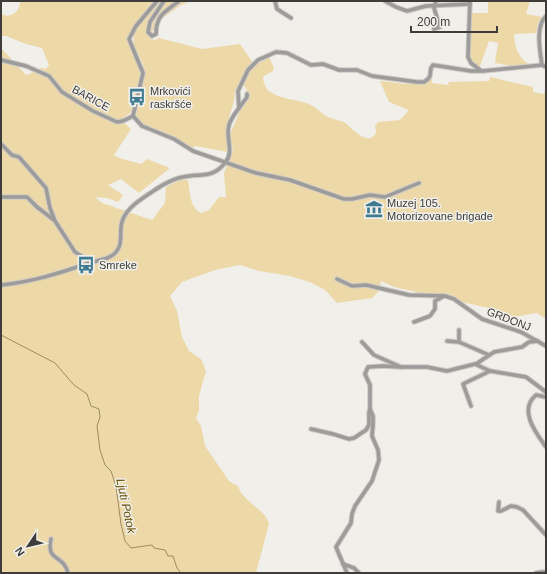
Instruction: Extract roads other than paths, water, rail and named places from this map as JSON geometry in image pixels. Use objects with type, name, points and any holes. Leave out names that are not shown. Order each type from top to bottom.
[{"type":"street","points":[[157,1],[136,26],[129,38],[143,73],[133,116],[142,126],[174,139],[193,152],[256,173],[290,180],[348,200],[370,195],[385,197],[419,183]]},
{"type":"street","points":[[164,1],[150,22],[148,32],[152,36],[156,34],[156,26],[161,14],[179,1]]},
{"type":"street","points":[[275,1],[277,9],[291,18]]},
{"type":"street","points":[[385,1],[396,8],[407,11],[435,3],[470,2],[468,57],[474,66],[483,71]]},
{"type":"street","points":[[434,29],[440,26],[434,8],[435,3]]},
{"type":"street","points":[[542,65],[539,34],[541,22],[546,16]]},
{"type":"street","points":[[239,108],[238,91],[248,70],[258,60],[276,52],[287,53],[311,65],[320,64],[339,70],[357,70],[372,76],[417,82],[424,82],[430,76],[433,65],[471,71],[521,68],[542,65],[546,67]]},
{"type":"street","name":"BARICE","points":[[1,60],[26,66],[49,76],[62,92],[93,111],[117,122],[133,116]]},
{"type":"street","points":[[1,285],[17,284],[111,257],[118,249],[121,234],[121,223],[124,215],[132,206],[159,188],[176,179],[193,175],[206,175],[214,172],[226,162],[230,152],[228,134],[229,124],[247,97],[247,94]]},
{"type":"street","points":[[1,144],[8,152],[19,157],[46,188],[50,208],[55,221],[75,252],[91,262]]},
{"type":"street","points":[[1,197],[27,197],[55,221]]},
{"type":"street","points":[[337,279],[357,287],[366,285],[410,295],[445,296]]},
{"type":"street","points":[[414,322],[430,316],[435,309],[436,301],[445,296]]},
{"type":"street","name":"GRDONJ","points":[[445,296],[454,299],[488,322],[521,332],[546,346]]},
{"type":"street","points":[[459,330],[459,342]]},
{"type":"street","points":[[447,341],[459,342],[489,355]]},
{"type":"street","points":[[311,429],[350,439],[366,430],[369,425],[370,409],[370,385],[365,374],[368,367],[427,367],[447,371],[476,364],[494,352],[522,347],[529,342],[539,341]]},
{"type":"street","points":[[362,342],[374,355],[401,366]]},
{"type":"street","points":[[476,364],[490,371],[526,377],[546,392]]},
{"type":"street","points":[[471,406],[462,384],[490,371]]},
{"type":"street","points":[[546,398],[538,395],[532,399],[528,414],[535,430],[546,447]]},
{"type":"street","points":[[347,573],[336,547],[351,523],[354,506],[372,481],[379,460],[378,450],[372,436],[374,424],[370,409]]},
{"type":"street","points":[[498,502],[498,511],[511,506],[520,508],[546,536]]},
{"type":"street","points":[[51,539],[49,547],[52,556],[67,566],[68,573]]},
{"type":"street","points":[[343,564],[354,568],[359,573]]},
{"type":"street","points":[[536,573],[546,572]]},
{"type":"waterway","name":"Ljuti Potok","points":[[1,335],[55,363],[74,385],[87,394],[91,406],[99,409],[100,417],[97,426],[100,450],[105,465],[111,471],[116,486],[121,524],[125,541],[131,548],[152,545],[154,548],[165,550],[168,556],[173,556],[177,568],[181,573]]},
{"type":"place","name":"Mrkovići raskršće","points":[[137,97]]},
{"type":"place","name":"Muzej 105. Motorizovane brigade","points":[[374,209]]},
{"type":"place","name":"Smreke","points":[[86,265]]}]
